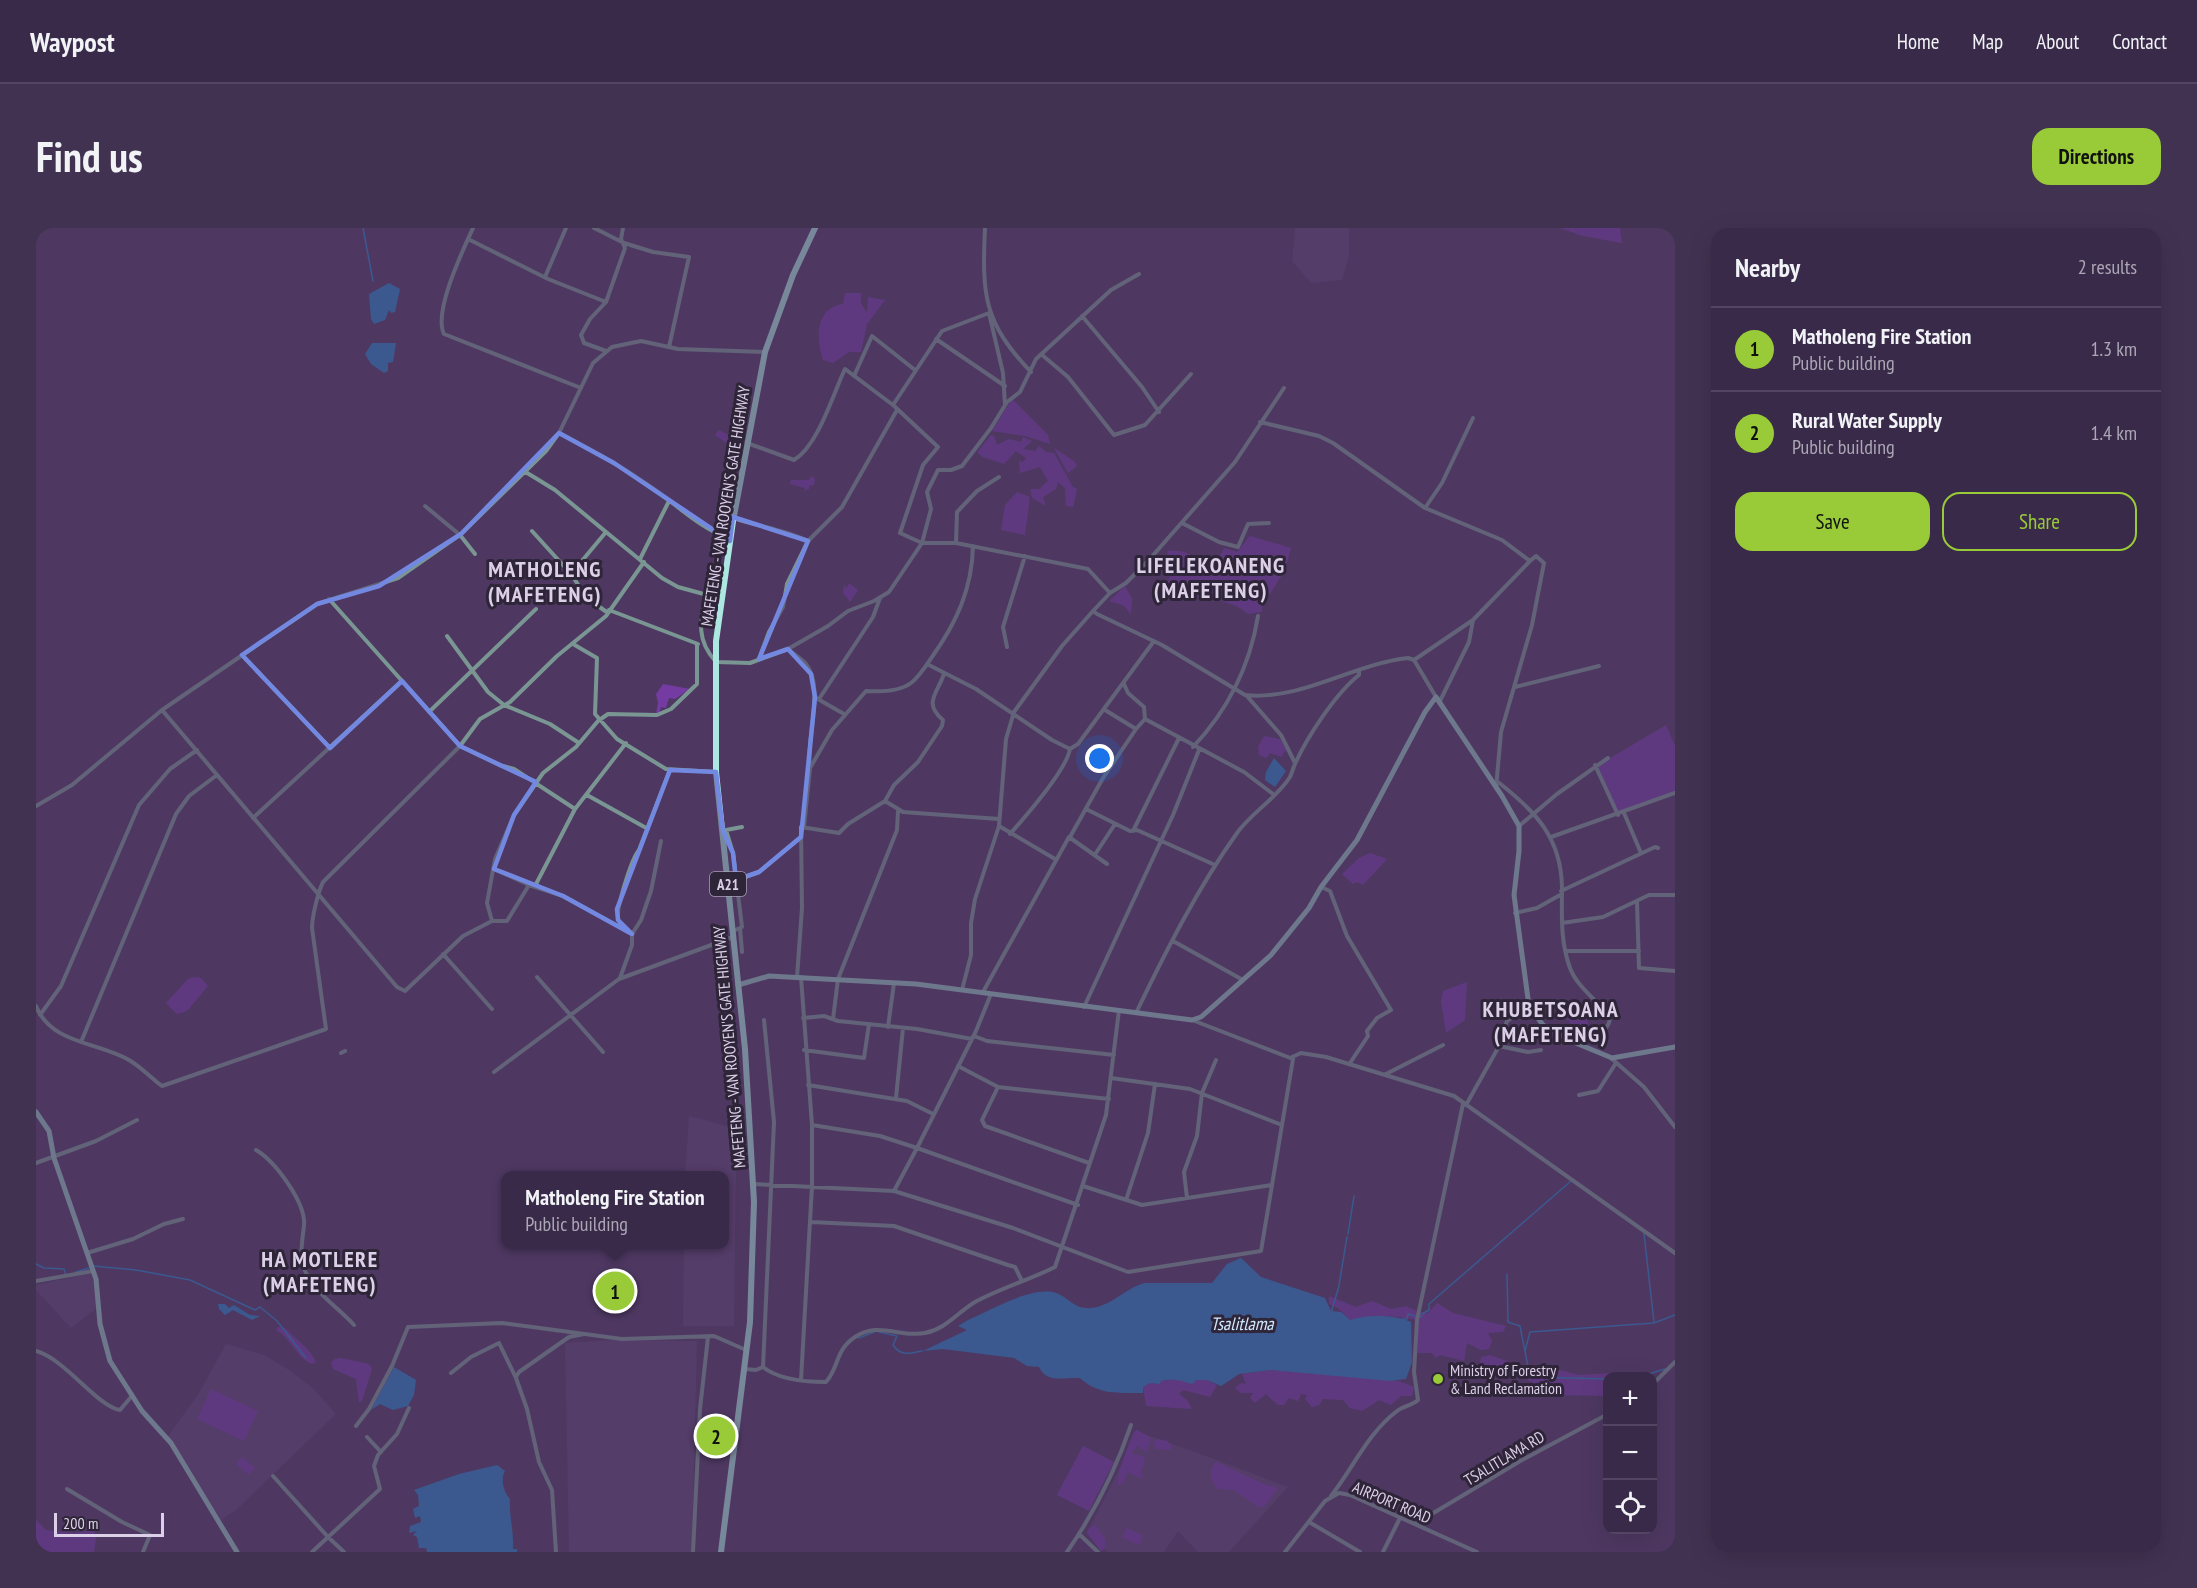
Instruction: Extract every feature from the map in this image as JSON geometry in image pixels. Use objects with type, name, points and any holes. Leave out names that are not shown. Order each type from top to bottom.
[{"type":"main road","name":"MAFETENG - VAN ROOYEN'S GATE HIGHWAY","points":[[721,1552],[745,1369],[753,1262],[753,1184],[738,985],[724,831],[716,772],[716,662],[733,517],[765,352],[793,275],[815,228]]},
{"type":"street","points":[[472,228],[441,316],[444,334],[581,388]]},
{"type":"street","points":[[545,277],[566,228]]},
{"type":"street","points":[[594,228],[624,243],[653,252],[689,257],[669,347]]},
{"type":"street","points":[[606,351],[584,343],[581,335],[590,319],[606,302],[625,248],[621,239],[623,228]]},
{"type":"street","points":[[986,228],[983,269],[989,313],[1005,386],[1005,406]]},
{"type":"street","points":[[468,239],[545,277],[606,302]]},
{"type":"street","points":[[706,595],[699,627],[704,644],[716,662],[750,663],[788,649],[818,633],[848,611],[889,592],[922,543],[931,509],[927,492],[938,470],[951,470],[962,466],[1005,406],[1020,392],[1041,354],[1111,290],[1139,274]]},
{"type":"street","points":[[893,405],[942,331],[989,313]]},
{"type":"street","points":[[989,313],[1018,358],[1032,372]]},
{"type":"street","points":[[1082,316],[1142,387],[1159,412]]},
{"type":"street","points":[[855,376],[872,336],[915,370]]},
{"type":"street","points":[[936,339],[1005,386]]},
{"type":"street","points":[[36,806],[72,785],[162,710],[317,604],[398,578],[460,535],[546,451],[559,433],[593,363],[606,351],[631,341],[669,347],[765,352]]},
{"type":"street","points":[[1041,354],[1068,377],[1114,435],[1145,425],[1191,374]]},
{"type":"street","points":[[747,442],[794,460],[802,455],[818,431],[845,369],[893,405],[938,447],[923,465],[900,533],[922,543],[956,543],[1088,569],[1110,593]]},
{"type":"street","points":[[962,990],[971,955],[971,923],[975,899],[999,826],[1006,739],[1014,712],[1062,646],[1110,593],[1126,583],[1243,453],[1260,422],[1284,388]]},
{"type":"street","points":[[759,660],[783,608],[787,584],[808,541],[842,507],[897,410]]},
{"type":"street","points":[[1425,508],[1442,483],[1473,418]]},
{"type":"street","points":[[1260,422],[1319,436],[1333,443],[1425,508],[1502,540],[1530,561]]},
{"type":"street","points":[[559,433],[612,462],[691,518],[730,539]]},
{"type":"street","points":[[524,471],[555,490],[662,578],[678,586],[722,599]]},
{"type":"street","points":[[956,543],[957,512],[977,491],[999,477]]},
{"type":"street","points":[[36,1006],[40,1015],[54,1029],[129,1060],[162,1086],[326,1029],[312,928],[312,913],[320,896],[323,882],[460,746],[480,719],[504,705],[608,612],[642,560],[669,501]]},
{"type":"street","points":[[425,506],[460,535],[475,554]]},
{"type":"street","points":[[733,517],[765,529],[789,531],[808,541]]},
{"type":"street","points":[[1182,523],[1219,542],[1238,547],[1248,524],[1269,523]]},
{"type":"street","points":[[532,531],[571,574],[587,598],[608,612],[697,644],[704,644]]},
{"type":"street","points":[[571,574],[606,532]]},
{"type":"street","points":[[810,768],[844,714],[866,691],[886,692],[908,684],[927,664],[952,629],[964,603],[973,566],[973,546]]},
{"type":"street","points":[[1007,647],[1004,627],[1024,556]]},
{"type":"street","points":[[1094,611],[1154,641],[1234,690],[1245,695],[1257,696],[1299,689],[1401,659],[1414,660],[1473,620],[1536,556],[1545,567],[1498,748],[1497,785]]},
{"type":"street","points":[[801,1380],[811,1222],[812,1125],[799,977],[802,908],[801,827],[804,826],[810,768],[811,725],[817,698],[873,617],[880,598]]},
{"type":"street","points":[[329,599],[460,746],[499,765],[514,768],[575,809]]},
{"type":"street","points":[[429,712],[473,673],[536,609]]},
{"type":"street","points":[[1193,747],[1234,690],[1248,661],[1258,616]]},
{"type":"street","points":[[1192,1020],[1201,1017],[1245,980],[1281,944],[1310,908],[1321,887],[1357,840],[1425,712],[1438,699],[1469,642],[1473,620]]},
{"type":"street","points":[[447,636],[488,692],[504,705],[550,724],[579,743]]},
{"type":"street","points":[[927,664],[1014,712],[1052,740],[1070,748],[1077,746],[1154,641]]},
{"type":"street","points":[[573,644],[597,658],[595,714],[598,721],[617,739],[670,770],[716,772]]},
{"type":"street","points":[[492,921],[487,903],[494,869],[514,815],[536,782],[608,714],[657,715],[671,709],[697,684],[697,644]]},
{"type":"street","points":[[788,649],[806,665],[817,698],[844,714]]},
{"type":"street","points":[[242,656],[330,748]]},
{"type":"street","points":[[1414,660],[1497,785],[1519,826],[1515,913],[1529,1006],[1543,1025],[1575,1043],[1614,1060],[1644,1087],[1675,1127]]},
{"type":"street","points":[[1515,687],[1599,666]]},
{"type":"street","points":[[1135,1013],[1188,908],[1215,865],[1243,825],[1290,778],[1295,764],[1329,710],[1359,675],[1359,671]]},
{"type":"street","points":[[804,826],[839,833],[848,824],[885,801],[894,785],[918,762],[942,726],[943,720],[933,710],[932,703],[944,674]]},
{"type":"street","points":[[253,818],[402,681]]},
{"type":"street","points":[[983,992],[1055,859],[1103,778],[1145,719],[1144,707],[1128,693],[1124,683]]},
{"type":"street","points":[[1245,695],[1281,735],[1295,764]]},
{"type":"street","points":[[162,710],[397,987],[405,991],[463,936],[492,921],[507,921],[532,885],[575,809],[626,743]]},
{"type":"street","points":[[1105,710],[1136,729]]},
{"type":"street","points":[[1145,719],[1193,747],[1244,772],[1273,794]]},
{"type":"street","points":[[1133,831],[1179,738]]},
{"type":"street","points":[[1010,834],[1033,808],[1068,759],[1070,748]]},
{"type":"street","points":[[40,1015],[61,986],[139,805],[170,769],[197,750]]},
{"type":"street","points":[[1084,1007],[1161,840],[1199,750]]},
{"type":"street","points":[[1519,826],[1595,765],[1608,758]]},
{"type":"street","points":[[1595,765],[1618,815]]},
{"type":"street","points":[[632,934],[618,920],[617,909],[625,891],[632,858],[648,829],[670,770]]},
{"type":"street","points":[[81,1042],[176,814],[189,796],[217,775]]},
{"type":"street","points":[[1497,785],[1535,814],[1551,837],[1558,859],[1562,923],[1573,976],[1610,1020],[1605,1030],[1575,1043]]},
{"type":"street","points":[[1551,837],[1675,793]]},
{"type":"street","points":[[587,795],[648,829]]},
{"type":"street","points":[[885,801],[898,811],[999,819]]},
{"type":"street","points":[[1086,809],[1115,824],[1161,840],[1215,865]]},
{"type":"street","points":[[833,1020],[838,979],[897,830],[898,811]]},
{"type":"street","points":[[1624,812],[1641,853]]},
{"type":"street","points":[[1096,853],[1115,824]]},
{"type":"street","points":[[999,826],[1055,859]]},
{"type":"street","points":[[742,827],[724,831],[736,880],[742,952]]},
{"type":"street","points":[[736,880],[759,872],[801,837]]},
{"type":"street","points":[[1070,837],[1096,853],[1107,864]]},
{"type":"street","points":[[619,979],[632,945],[632,934],[641,920],[651,891],[661,841]]},
{"type":"street","points":[[1515,913],[1554,901],[1561,893],[1641,853],[1655,847],[1658,848]]},
{"type":"street","points":[[494,869],[581,905],[632,934]]},
{"type":"street","points":[[1321,887],[1330,891],[1347,936],[1391,1010],[1377,1018],[1367,1031],[1368,1036],[1350,1063]]},
{"type":"street","points":[[1562,923],[1603,917],[1649,896],[1675,895]]},
{"type":"street","points":[[1637,902],[1639,968],[1675,971]]},
{"type":"street","points":[[494,1072],[619,979],[733,934],[740,928]]},
{"type":"street","points":[[1173,941],[1245,980]]},
{"type":"street","points":[[1566,951],[1639,951]]},
{"type":"street","points":[[443,954],[492,1009]]},
{"type":"street","points":[[738,985],[769,976],[894,983],[983,992],[1192,1020],[1292,1057],[1301,1053],[1350,1063],[1412,1085],[1454,1096],[1675,1253]]},
{"type":"street","points":[[537,977],[603,1052]]},
{"type":"street","points":[[888,1027],[894,983]]},
{"type":"street","points":[[894,1191],[973,1037],[991,994]]},
{"type":"street","points":[[1331,1496],[1357,1457],[1388,1419],[1399,1409],[1418,1400],[1414,1372],[1417,1320],[1465,1105],[1499,1046],[1508,1022],[1529,1006]]},
{"type":"street","points":[[763,1367],[771,1374],[801,1380],[828,1381],[844,1345],[865,1330],[877,1328],[913,1335],[941,1328],[974,1303],[1055,1267],[1078,1205],[1109,1099],[1119,1010]]},
{"type":"street","points":[[803,1018],[824,1016],[833,1020],[973,1037],[987,1041],[1114,1055]]},
{"type":"street","points":[[763,1367],[774,1122],[764,1020]]},
{"type":"street","points":[[804,1050],[864,1058],[868,1024]]},
{"type":"street","points":[[896,1098],[903,1028]]},
{"type":"street","points":[[1386,1074],[1443,1045]]},
{"type":"street","points":[[1499,1046],[1527,1052],[1541,1050]]},
{"type":"street","points":[[1614,1060],[1675,1047]]},
{"type":"street","points":[[753,1184],[772,1183],[894,1191],[1063,1246],[1128,1272],[1262,1251],[1294,1066],[1292,1057]]},
{"type":"street","points":[[1187,1198],[1184,1172],[1197,1136],[1202,1093],[1216,1060]]},
{"type":"street","points":[[1579,1095],[1598,1091],[1614,1060]]},
{"type":"street","points":[[958,1066],[998,1087],[1109,1099]]},
{"type":"street","points":[[1111,1078],[1202,1093],[1282,1125]]},
{"type":"street","points":[[1126,1200],[1148,1132],[1155,1084]]},
{"type":"street","points":[[808,1085],[896,1098],[933,1114]]},
{"type":"street","points":[[998,1087],[982,1120],[985,1126],[1089,1163]]},
{"type":"street","points":[[36,1112],[49,1131],[54,1158],[93,1271],[106,1351],[131,1396],[171,1443],[237,1552]]},
{"type":"street","points":[[36,1163],[54,1158],[137,1120]]},
{"type":"street","points":[[812,1125],[880,1136],[1078,1205]]},
{"type":"street","points":[[256,1150],[272,1164],[300,1202],[304,1224],[301,1260],[313,1286],[354,1325]]},
{"type":"street","points":[[1083,1186],[1142,1205],[1272,1185]]},
{"type":"street","points":[[87,1253],[133,1239],[164,1224],[183,1219]]},
{"type":"street","points":[[811,1222],[894,1226],[1008,1264],[1015,1268],[1022,1281]]},
{"type":"street","points":[[36,1281],[93,1271]]},
{"type":"street","points":[[356,1426],[369,1409],[392,1366],[408,1328],[502,1323],[622,1339],[708,1337],[746,1350]]},
{"type":"street","points":[[516,1378],[519,1372],[568,1337],[585,1333]]},
{"type":"street","points":[[693,1552],[700,1408],[708,1337]]},
{"type":"street","points":[[451,1372],[471,1357],[499,1343],[516,1378],[539,1462],[552,1490],[556,1552]]},
{"type":"street","points":[[36,1351],[81,1380],[97,1398],[112,1408],[120,1410],[131,1396]]},
{"type":"street","points":[[1657,1381],[1675,1362]]},
{"type":"street","points":[[745,1369],[756,1370],[763,1367]]},
{"type":"street","points":[[312,1552],[380,1489],[374,1466],[381,1452],[397,1434],[409,1408]]},
{"type":"street","name":"TSALITLAMA RD","points":[[1415,1524],[1522,1460],[1603,1417]]},
{"type":"street","points":[[1067,1552],[1114,1469],[1131,1425]]},
{"type":"street","points":[[367,1437],[381,1452]]},
{"type":"street","points":[[273,1476],[344,1552]]},
{"type":"street","points":[[67,1489],[122,1522],[150,1535],[146,1551]]},
{"type":"street","name":"AIRPORT ROAD","points":[[1286,1552],[1331,1496],[1339,1493],[1350,1495],[1477,1552]]},
{"type":"street","points":[[1383,1552],[1400,1518]]},
{"type":"street","points":[[1309,1522],[1360,1552]]},
{"type":"street","points":[[1079,1534],[1098,1552]]},
{"type":"street","points":[[1460,1552],[1462,1546]]},
{"type":"highlighted area","points":[[559,433],[614,463],[730,541],[733,517],[808,541],[759,659],[788,649],[811,674],[815,697],[801,837],[759,872],[736,880],[733,853],[723,831],[716,772],[670,770],[617,909],[618,920],[632,934],[563,896],[494,869],[514,815],[536,782],[460,746],[402,681],[330,748],[242,655],[317,604],[379,586],[461,534]]},
{"type":"shaded area","points":[[1295,228],[1349,228],[1349,256],[1342,280],[1311,283],[1292,261]]},
{"type":"shaded area","points":[[1560,228],[1620,228],[1622,243],[1583,236]]},
{"type":"shaded area","points":[[845,293],[861,293],[861,303],[867,313],[868,297],[885,300],[867,324],[861,352],[849,352],[833,363],[823,360],[819,343],[820,325],[827,311],[843,304]]},
{"type":"shaded area","points":[[1012,399],[1048,435],[1050,444],[1025,436],[992,431]]},
{"type":"shaded area","points":[[719,430],[738,440],[743,446],[735,449],[715,435]]},
{"type":"shaded area","points":[[991,435],[994,436],[997,445],[1009,439],[1021,442],[1023,437],[1032,441],[1023,449],[1035,451],[1039,446],[1046,452],[1054,453],[1073,487],[1077,489],[1073,507],[1066,506],[1065,488],[1058,482],[1056,489],[1043,497],[1046,506],[1032,498],[1030,489],[1039,489],[1048,481],[1040,467],[1020,473],[1019,461],[1023,462],[1026,458],[1016,451],[1004,464],[983,457],[977,452]]},
{"type":"shaded area","points":[[1054,448],[1074,461],[1077,466],[1068,473]]},
{"type":"shaded area","points":[[811,476],[815,479],[814,485],[804,491],[805,488],[790,484],[791,480],[809,480]]},
{"type":"shaded area","points":[[1017,492],[1030,497],[1025,535],[1001,530],[1005,505]]},
{"type":"shaded area","points":[[1250,536],[1291,548],[1285,570],[1270,594],[1262,596],[1262,612],[1248,614],[1203,594],[1198,597],[1193,590],[1167,586],[1170,575],[1164,568],[1168,551],[1184,552],[1206,564],[1209,558],[1219,558],[1224,548],[1237,552]]},
{"type":"shaded area","points":[[849,583],[858,590],[850,602],[843,593],[844,585],[847,588]]},
{"type":"shaded area","points":[[1125,586],[1132,599],[1131,614],[1123,605],[1109,601]]},
{"type":"shaded area","points":[[663,684],[690,689],[675,699],[669,698],[666,708],[661,707],[660,712],[656,713],[658,703],[656,694]]},
{"type":"shaded area","points":[[1666,725],[1675,746],[1675,791],[1618,812],[1597,766]]},
{"type":"shaded area","points":[[1264,736],[1280,739],[1286,750],[1281,757],[1270,753],[1266,758],[1259,755],[1258,747]]},
{"type":"shaded area","points":[[1370,853],[1387,859],[1363,885],[1357,882],[1353,884],[1342,874],[1359,858]]},
{"type":"shaded area","points":[[201,978],[208,986],[187,1011],[177,1014],[166,1003],[188,979]]},
{"type":"shaded area","points":[[1467,982],[1465,1020],[1446,1033],[1441,1001],[1443,991]]},
{"type":"shaded area","points":[[1569,1006],[1576,1014],[1585,1014],[1592,1034],[1577,1040],[1569,1020],[1563,1019],[1557,1011]]},
{"type":"shaded area","points":[[689,1116],[734,1128],[736,1170],[734,1326],[683,1326],[684,1249],[729,1249],[729,1171],[685,1171]]},
{"type":"shaded area","points":[[92,1273],[96,1285],[97,1308],[71,1328],[36,1290],[36,1285]]},
{"type":"shaded area","points":[[1329,1296],[1356,1307],[1372,1301],[1391,1309],[1406,1306],[1428,1313],[1437,1303],[1453,1313],[1506,1326],[1503,1332],[1488,1333],[1492,1341],[1489,1349],[1481,1350],[1467,1343],[1464,1361],[1440,1355],[1436,1358],[1432,1353],[1417,1353],[1418,1320],[1384,1316],[1350,1320],[1338,1308],[1329,1304]]},
{"type":"shaded area","points":[[278,1327],[285,1328],[306,1348],[316,1362],[313,1364],[303,1358],[276,1330]]},
{"type":"shaded area","points":[[612,1340],[697,1341],[692,1552],[569,1552],[565,1343]]},
{"type":"shaded area","points":[[226,1344],[264,1355],[289,1370],[313,1388],[336,1414],[236,1510],[221,1520],[168,1436],[199,1393]]},
{"type":"shaded area","points":[[1490,1355],[1534,1371],[1556,1369],[1579,1375],[1603,1374],[1603,1396],[1558,1395],[1521,1377],[1484,1369],[1480,1362],[1481,1357]]},
{"type":"shaded area","points":[[341,1358],[369,1364],[372,1369],[362,1401],[359,1403],[356,1379],[333,1369],[331,1363]]},
{"type":"shaded area","points":[[1271,1370],[1399,1381],[1414,1387],[1412,1396],[1401,1396],[1391,1405],[1379,1400],[1362,1411],[1350,1408],[1343,1400],[1323,1399],[1319,1405],[1312,1407],[1305,1399],[1307,1395],[1301,1394],[1298,1401],[1289,1398],[1284,1405],[1278,1405],[1266,1394],[1255,1403],[1250,1398],[1253,1393],[1241,1393],[1235,1388],[1241,1383],[1246,1384],[1242,1374]]},
{"type":"shaded area","points":[[1207,1380],[1217,1385],[1210,1397],[1183,1390],[1179,1394],[1187,1400],[1192,1409],[1146,1406],[1143,1387],[1150,1383],[1160,1384],[1161,1381]]},
{"type":"shaded area","points":[[211,1389],[258,1411],[244,1441],[197,1419]]},
{"type":"shaded area","points":[[1137,1430],[1151,1438],[1147,1452],[1137,1446],[1132,1454],[1143,1456],[1145,1460],[1141,1472],[1143,1479],[1127,1472],[1124,1482],[1118,1486],[1123,1459],[1134,1432]]},
{"type":"shaded area","points":[[1138,1432],[1288,1487],[1229,1552],[1198,1552],[1178,1531],[1164,1552],[1108,1552],[1087,1533]]},
{"type":"shaded area","points":[[1158,1439],[1167,1441],[1172,1447],[1169,1450],[1156,1449],[1153,1442]]},
{"type":"shaded area","points":[[1083,1446],[1114,1462],[1089,1511],[1057,1495]]},
{"type":"shaded area","points":[[242,1457],[255,1468],[249,1475],[236,1464]]},
{"type":"shaded area","points":[[1217,1462],[1263,1484],[1278,1488],[1264,1507],[1258,1507],[1234,1490],[1218,1489],[1211,1476],[1214,1463]]},
{"type":"shaded area","points":[[36,1520],[46,1530],[74,1533],[94,1530],[96,1538],[94,1552],[36,1552]]},
{"type":"shaded area","points":[[1096,1525],[1105,1539],[1105,1548],[1101,1551],[1087,1533],[1089,1528]]},
{"type":"shaded area","points":[[1126,1528],[1143,1535],[1140,1545],[1122,1538]]},
{"type":"water","points":[[389,283],[400,289],[395,312],[391,313],[389,310],[385,320],[374,324],[371,319],[369,294]]},
{"type":"water","points":[[372,343],[396,343],[393,362],[388,363],[388,371],[384,373],[371,364],[365,354]]},
{"type":"water","points":[[1274,758],[1286,771],[1275,787],[1265,780],[1266,772]]},
{"type":"water","name":"Tsalitlama","points":[[1241,1258],[1261,1277],[1325,1298],[1331,1311],[1341,1312],[1350,1320],[1382,1316],[1411,1322],[1412,1362],[1406,1379],[1390,1381],[1271,1370],[1239,1374],[1221,1386],[1207,1380],[1196,1380],[1192,1384],[1170,1380],[1161,1381],[1160,1384],[1150,1383],[1143,1387],[1143,1393],[1117,1393],[1094,1388],[1080,1378],[1052,1378],[1042,1372],[1039,1367],[1027,1366],[1014,1358],[943,1349],[923,1351],[967,1330],[958,1326],[968,1320],[1023,1296],[1046,1291],[1063,1296],[1081,1307],[1094,1308],[1145,1283],[1212,1283],[1227,1264]]},
{"type":"water","points":[[218,1304],[225,1304],[229,1308],[234,1305],[250,1315],[260,1316],[252,1320],[233,1310],[225,1315],[219,1309]]},
{"type":"water","points":[[394,1367],[416,1380],[414,1395],[408,1406],[393,1410],[380,1404],[371,1410]]},
{"type":"water","points":[[497,1465],[505,1471],[503,1486],[510,1499],[513,1549],[517,1549],[517,1552],[427,1552],[426,1548],[419,1548],[417,1537],[413,1535],[417,1531],[409,1533],[410,1526],[421,1522],[420,1516],[415,1518],[413,1509],[419,1506],[418,1495],[414,1490],[459,1474]]},
{"type":"waterway","points":[[363,228],[373,281]]},
{"type":"waterway","points":[[1422,1314],[1429,1310],[1429,1304],[1571,1181]]},
{"type":"waterway","points":[[1348,1234],[1354,1196]]},
{"type":"waterway","points":[[1644,1234],[1654,1322]]},
{"type":"waterway","points":[[1339,1285],[1347,1237]]},
{"type":"waterway","points":[[36,1264],[44,1268],[64,1269],[66,1275]]},
{"type":"waterway","points":[[93,1266],[136,1270],[190,1280],[255,1310],[260,1307],[277,1321],[306,1358]]},
{"type":"waterway","points":[[76,1272],[89,1268]]},
{"type":"waterway","points":[[1507,1274],[1508,1322],[1520,1326],[1530,1377],[1603,1379]]},
{"type":"waterway","points":[[1331,1313],[1339,1286]]},
{"type":"waterway","points":[[1402,1319],[1407,1319],[1408,1314],[1415,1316]]},
{"type":"waterway","points":[[1525,1351],[1530,1332],[1654,1323],[1675,1315]]},
{"type":"waterway","points":[[859,1338],[874,1332]]},
{"type":"waterway","points":[[879,1332],[897,1336],[893,1345],[899,1351],[906,1353],[922,1351]]},
{"type":"waterway","points":[[1655,1372],[1665,1369]]},
{"type":"place","name":"Matholeng Fire Station","points":[[615,1291]]},
{"type":"place","name":"Ministry of Forestry & Land Reclamation","points":[[1438,1379]]},
{"type":"place","name":"Rural Water Supply","points":[[716,1436]]},
{"type":"district","name":"LIFELEKOANENG (MAFETENG)","points":[[1211,578]]},
{"type":"district","name":"MATHOLENG (MAFETENG)","points":[[545,582]]},
{"type":"district","name":"KHUBETSOANA (MAFETENG)","points":[[1551,1022]]},
{"type":"district","name":"HA MOTLERE (MAFETENG)","points":[[320,1272]]}]
